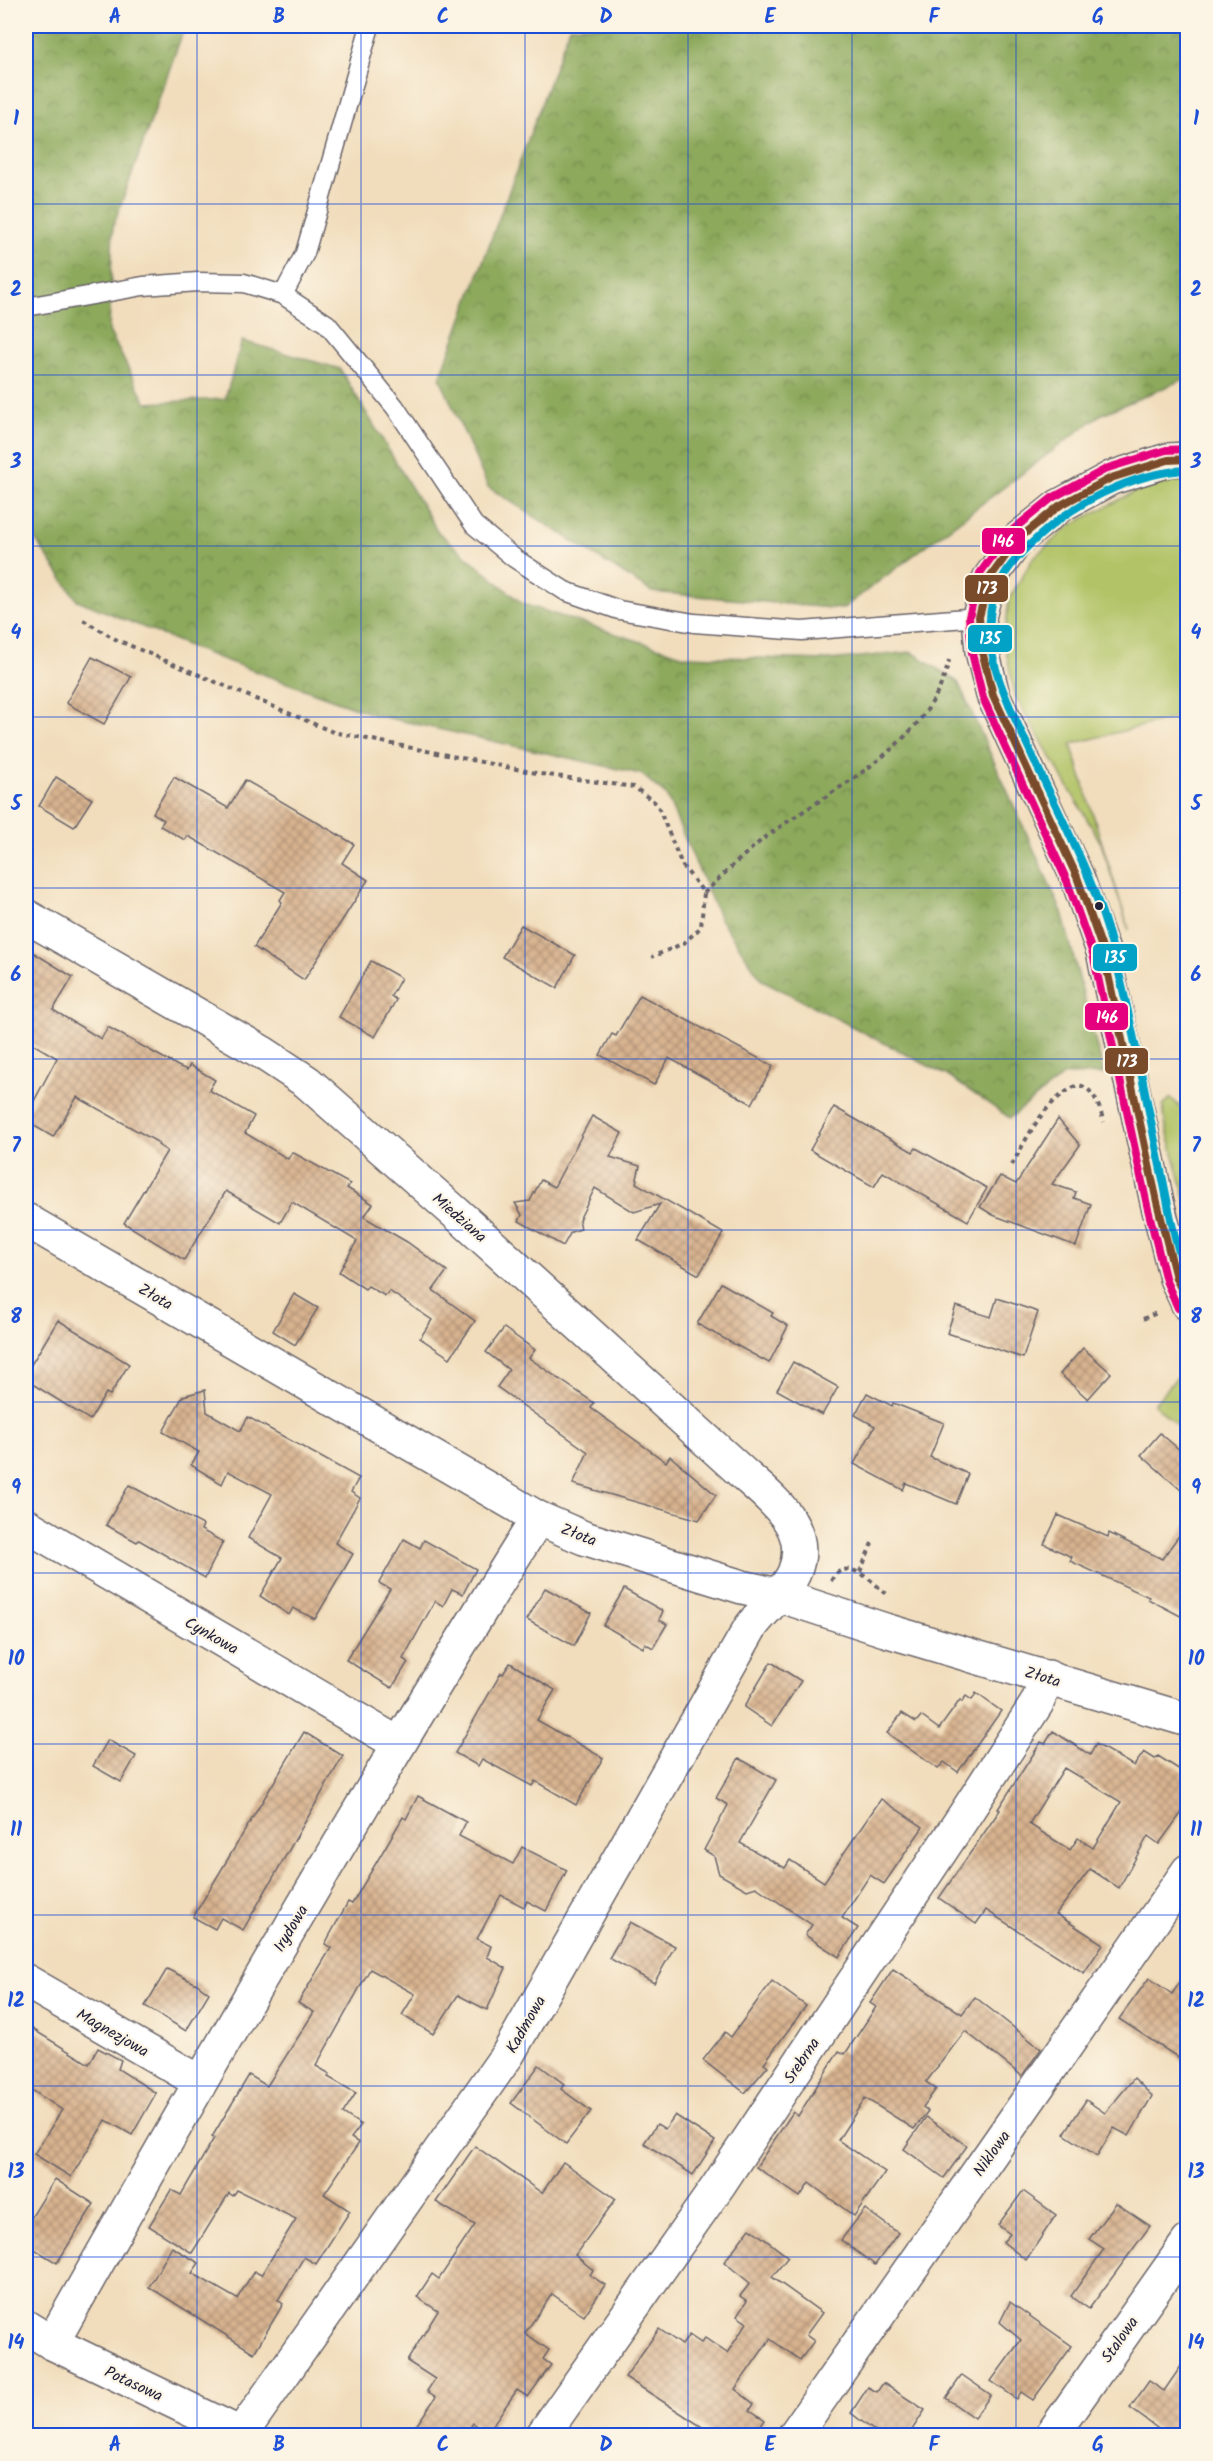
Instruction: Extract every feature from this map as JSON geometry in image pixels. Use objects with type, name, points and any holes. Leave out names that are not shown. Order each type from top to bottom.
[{"type":"street","points":[[1188,459],[1168,460],[1110,477],[1059,506],[1017,540],[965,618],[982,651],[993,695],[1077,877],[1103,951],[1157,1202],[1176,1278],[1188,1304]]},
{"type":"street","name":"Miedziana","points":[[26,916],[262,1053],[307,1082],[475,1230],[778,1507],[794,1527],[800,1546],[786,1585]]},
{"type":"street","name":"Złota","points":[[26,1220],[538,1518],[584,1538],[742,1587],[786,1585],[885,1630],[1188,1720]]},
{"type":"street","name":"Irydowa","points":[[39,2335],[200,2082],[399,1744],[538,1518]]},
{"type":"street","name":"Cynkowa","points":[[26,1525],[399,1744]]},
{"type":"street","name":"Kadmowa","points":[[243,2435],[508,2054],[750,1628],[786,1585]]},
{"type":"street","name":"Srebrna","points":[[542,2436],[731,2166],[970,1806],[1036,1703],[1048,1677]]},
{"type":"street","name":"Niklowa","points":[[794,2436],[1188,1871]]},
{"type":"street","name":"Magnezjowa","points":[[26,1981],[200,2082]]},
{"type":"street","name":"Stalowa","points":[[1051,2436],[1188,2242]]},
{"type":"street","name":"Potasowa","points":[[39,2335],[243,2435]]},
{"type":"lane","points":[[283,295],[305,253],[370,26]]},
{"type":"lane","points":[[26,307],[143,286],[198,282],[244,283],[283,295],[327,324],[335,333],[395,407],[474,525],[514,558],[565,591],[619,610],[694,624],[802,631],[965,618]]},
{"type":"path","points":[[704,892],[761,841],[873,764],[908,733],[932,704],[965,618]]},
{"type":"path","points":[[83,620],[117,640],[333,732],[541,774],[634,787],[657,804],[682,865],[704,892],[702,927],[684,943],[652,957]]},
{"type":"path","points":[[1012,1165],[1038,1119],[1050,1105],[1078,1085],[1093,1094],[1108,1131]]},
{"type":"path","points":[[860,1572],[872,1543]]},
{"type":"path","points":[[786,1585],[830,1584],[834,1575],[842,1569],[860,1572],[892,1599]]},
{"type":"green space","points":[[26,26],[185,26],[113,227],[109,331],[146,403],[225,399],[242,341],[340,369],[438,532],[523,604],[685,656],[828,660],[912,652],[958,682],[1062,912],[1104,1074],[1064,1075],[1010,1118],[946,1075],[762,980],[720,919],[666,795],[641,774],[375,715],[208,654],[77,600],[26,526]]},
{"type":"green space","points":[[570,26],[1187,26],[1187,378],[1100,415],[842,609],[652,592],[488,487],[440,378]]},
{"type":"green space","points":[[1187,477],[1187,715],[1071,744],[1129,930],[1101,843],[1015,696],[1004,641],[1009,599],[1033,558],[1071,525],[1134,492]]},
{"type":"green space","points":[[1171,1098],[1181,1108],[1187,1128],[1187,1205],[1165,1122],[1163,1105]]},
{"type":"green space","points":[[1187,1366],[1187,1434],[1154,1404]]},
{"type":"building","points":[[92,657],[131,677],[104,724],[66,703]]},
{"type":"building","points":[[56,777],[92,799],[74,827],[39,806]]},
{"type":"building","points":[[174,777],[228,808],[245,780],[354,844],[342,863],[368,880],[304,980],[254,947],[282,902],[280,900],[285,892],[188,836],[185,840],[160,826],[164,820],[153,813]]},
{"type":"building","points":[[521,925],[575,955],[557,988],[502,957]]},
{"type":"building","points":[[26,948],[73,977],[53,1010],[101,1039],[108,1027],[178,1066],[187,1070],[190,1065],[215,1080],[209,1090],[254,1116],[245,1133],[288,1159],[292,1152],[350,1184],[347,1188],[373,1204],[364,1217],[407,1242],[447,1271],[433,1290],[475,1321],[450,1358],[420,1338],[432,1320],[389,1291],[385,1296],[368,1286],[365,1289],[339,1272],[357,1241],[292,1202],[280,1223],[226,1191],[184,1260],[124,1223],[167,1151],[158,1145],[159,1143],[77,1097],[53,1137],[26,1121],[26,1116],[57,1058],[33,1044],[26,1057]]},
{"type":"building","points":[[371,961],[401,978],[391,996],[396,1000],[375,1037],[339,1017]]},
{"type":"building","points":[[640,995],[773,1066],[752,1104],[669,1058],[654,1085],[600,1055],[612,1034],[616,1036]]},
{"type":"building","points":[[834,1107],[913,1152],[916,1148],[987,1188],[968,1221],[883,1172],[874,1187],[810,1150]]},
{"type":"building","points":[[592,1116],[622,1133],[610,1157],[640,1166],[636,1183],[723,1233],[699,1275],[638,1240],[660,1204],[634,1212],[595,1188],[579,1220],[581,1229],[571,1232],[563,1246],[519,1221],[522,1215],[515,1203],[530,1201],[541,1180],[554,1187]]},
{"type":"building","points":[[1058,1119],[1080,1145],[1052,1184],[1076,1192],[1074,1198],[1091,1204],[1076,1246],[993,1215],[980,1207],[1000,1176],[1016,1184]]},
{"type":"building","points":[[721,1283],[773,1313],[771,1316],[788,1326],[769,1363],[697,1324]]},
{"type":"building","points":[[294,1294],[318,1308],[295,1345],[273,1331]]},
{"type":"building","points":[[997,1298],[1038,1312],[1023,1358],[947,1333],[956,1306],[991,1317]]},
{"type":"building","points":[[58,1320],[129,1364],[110,1395],[106,1393],[90,1420],[26,1380],[26,1373]]},
{"type":"building","points":[[504,1328],[535,1350],[529,1358],[594,1403],[591,1408],[666,1462],[670,1456],[716,1495],[699,1520],[573,1484],[588,1452],[497,1387],[509,1370],[486,1352]]},
{"type":"building","points":[[1083,1348],[1111,1373],[1088,1399],[1060,1374]]},
{"type":"building","points":[[793,1362],[838,1387],[822,1415],[777,1390]]},
{"type":"building","points":[[205,1390],[207,1412],[240,1431],[248,1417],[359,1478],[351,1492],[360,1498],[335,1543],[353,1554],[315,1619],[293,1608],[289,1615],[260,1596],[282,1558],[248,1538],[272,1494],[228,1471],[222,1484],[191,1465],[199,1452],[163,1432],[183,1396]]},
{"type":"building","points":[[867,1393],[892,1406],[893,1403],[944,1423],[930,1457],[968,1474],[956,1504],[906,1483],[903,1490],[854,1464],[875,1426],[855,1415]]},
{"type":"building","points":[[1160,1433],[1188,1457],[1188,1496],[1141,1455]]},
{"type":"building","points":[[129,1485],[203,1525],[201,1530],[223,1542],[205,1578],[139,1540],[137,1542],[106,1525]]},
{"type":"building","points":[[1058,1515],[1108,1537],[1109,1533],[1162,1559],[1188,1523],[1188,1620],[1148,1599],[1149,1597],[1070,1561],[1072,1557],[1044,1544]]},
{"type":"building","points":[[404,1539],[420,1548],[424,1540],[476,1569],[463,1594],[452,1589],[443,1606],[435,1601],[403,1659],[408,1662],[392,1688],[346,1660],[390,1589],[379,1583]]},
{"type":"building","points":[[545,1588],[591,1613],[574,1646],[527,1620]]},
{"type":"building","points":[[624,1589],[663,1611],[659,1620],[667,1624],[653,1648],[645,1643],[643,1648],[603,1625]]},
{"type":"building","points":[[771,1662],[801,1681],[772,1726],[744,1707]]},
{"type":"building","points":[[510,1663],[555,1690],[537,1720],[603,1758],[576,1805],[535,1781],[532,1786],[482,1759],[478,1766],[455,1753],[501,1673],[503,1674]]},
{"type":"building","points":[[976,1693],[1001,1711],[958,1772],[944,1762],[938,1769],[887,1733],[902,1713],[916,1722],[921,1716],[939,1729],[960,1700],[962,1702],[966,1696],[972,1700]]},
{"type":"building","points":[[1053,1731],[1090,1755],[1096,1744],[1134,1766],[1144,1752],[1155,1759],[1158,1756],[1188,1775],[1188,1804],[1159,1844],[1148,1836],[1119,1888],[1090,1869],[1056,1914],[1103,1944],[1084,1973],[986,1910],[976,1924],[939,1898],[1000,1810],[998,1809],[1041,1742],[1045,1744]],"holes":[[[1064,1768],[1121,1802],[1093,1848],[1078,1838],[1070,1850],[1029,1824]]]},
{"type":"building","points":[[304,1732],[343,1756],[243,1930],[221,1918],[215,1929],[193,1917]]},
{"type":"building","points":[[108,1740],[136,1756],[121,1782],[93,1766]]},
{"type":"building","points":[[739,1758],[776,1780],[740,1843],[785,1868],[790,1860],[824,1882],[881,1799],[923,1827],[884,1884],[870,1875],[842,1918],[858,1928],[839,1957],[805,1935],[812,1925],[756,1887],[747,1890],[719,1874],[714,1856],[704,1850],[728,1805],[716,1798]]},
{"type":"building","points":[[418,1796],[466,1822],[459,1836],[513,1864],[522,1847],[567,1870],[546,1911],[527,1901],[524,1907],[501,1895],[477,1939],[491,1946],[487,1957],[506,1968],[487,2010],[458,1995],[433,2034],[402,2015],[415,1994],[370,1969],[316,2066],[330,2074],[328,2077],[356,2093],[343,2113],[361,2125],[351,2138],[359,2143],[324,2194],[350,2211],[316,2264],[304,2257],[278,2300],[283,2304],[254,2353],[149,2287],[172,2247],[199,2263],[192,2273],[237,2299],[254,2271],[261,2275],[296,2219],[237,2190],[233,2196],[229,2193],[192,2253],[149,2226],[171,2190],[181,2195],[249,2075],[267,2086],[314,2012],[298,2003],[331,1948],[325,1944],[348,1902],[352,1904],[403,1817],[406,1819]]},
{"type":"building","points":[[630,1922],[675,1946],[654,1983],[609,1958]]},
{"type":"building","points":[[167,1969],[197,1984],[209,1993],[186,2031],[145,2006]]},
{"type":"building","points":[[893,1969],[962,2014],[975,1997],[1041,2049],[1022,2076],[965,2031],[926,2082],[936,2089],[923,2107],[928,2111],[914,2129],[865,2098],[838,2140],[885,2172],[854,2216],[809,2183],[800,2197],[756,2167],[793,2112],[798,2116],[839,2051],[845,2054],[876,2007],[870,2003]]},
{"type":"building","points":[[1188,1970],[1188,2064],[1119,2019],[1149,1978],[1172,1994]]},
{"type":"building","points":[[772,1981],[806,2006],[764,2063],[768,2066],[745,2093],[703,2060],[725,2032],[731,2037]]},
{"type":"building","points":[[26,2025],[89,2064],[98,2048],[121,2060],[118,2069],[156,2093],[132,2135],[106,2120],[71,2177],[34,2154],[62,2110],[26,2086]]},
{"type":"building","points":[[539,2065],[564,2084],[561,2089],[591,2111],[566,2144],[511,2103]]},
{"type":"building","points":[[1134,2078],[1152,2096],[1129,2136],[1114,2128],[1097,2156],[1064,2134],[1086,2100],[1105,2113]]},
{"type":"building","points":[[675,2115],[715,2141],[693,2175],[644,2143],[657,2124],[665,2129]]},
{"type":"building","points":[[926,2117],[967,2146],[944,2178],[904,2149]]},
{"type":"building","points":[[475,2146],[542,2193],[563,2162],[616,2199],[575,2255],[593,2270],[590,2275],[605,2285],[584,2316],[552,2294],[525,2333],[549,2350],[543,2359],[551,2365],[528,2397],[517,2390],[487,2433],[473,2423],[465,2436],[409,2436],[436,2397],[427,2391],[435,2379],[407,2361],[438,2311],[417,2297],[432,2274],[439,2279],[475,2225],[436,2202]]},
{"type":"building","points":[[55,2179],[94,2204],[57,2263],[26,2244],[26,2226]]},
{"type":"building","points":[[1023,2191],[1056,2215],[1026,2260],[1003,2242],[1010,2234],[998,2225]]},
{"type":"building","points":[[1116,2203],[1150,2226],[1089,2309],[1071,2296],[1104,2249],[1089,2239]]},
{"type":"building","points":[[865,2209],[898,2233],[875,2265],[841,2240]]},
{"type":"building","points":[[750,2228],[788,2257],[772,2277],[822,2313],[806,2335],[814,2341],[800,2360],[770,2339],[735,2389],[754,2404],[750,2410],[765,2420],[754,2436],[716,2436],[625,2377],[659,2329],[682,2345],[689,2335],[701,2343],[705,2338],[727,2353],[747,2323],[737,2316],[747,2301],[740,2296],[750,2283],[724,2262]]},
{"type":"building","points":[[1010,2302],[1072,2346],[1033,2400],[1021,2392],[1017,2399],[991,2381],[1021,2340],[1000,2322]]},
{"type":"building","points":[[1188,2356],[1188,2413],[1172,2436],[1168,2436],[1130,2408],[1149,2381],[1164,2391]]},
{"type":"building","points":[[962,2375],[991,2395],[974,2418],[946,2398]]},
{"type":"building","points":[[883,2383],[925,2410],[908,2436],[881,2436],[851,2413],[868,2387],[877,2392]]},
{"type":"transit line","name":"146","points":[[1178,1308],[1166,1281],[1147,1205],[1093,954],[1067,881],[983,698],[972,653],[969,617],[980,573],[1010,532],[1052,498],[1108,468],[1166,450],[1187,449]]},
{"type":"transit line","name":"173","points":[[1188,459],[1168,460],[1111,478],[1059,506],[1017,540],[989,579],[979,617],[982,651],[993,695],[1077,877],[1103,951],[1157,1202],[1176,1278],[1188,1303]]},
{"type":"transit line","name":"135","points":[[1188,470],[1152,475],[1116,487],[1066,514],[1030,544],[1011,566],[996,590],[990,618],[992,654],[1002,689],[1077,851],[1106,925],[1133,1034],[1179,1253],[1188,1278]]}]
